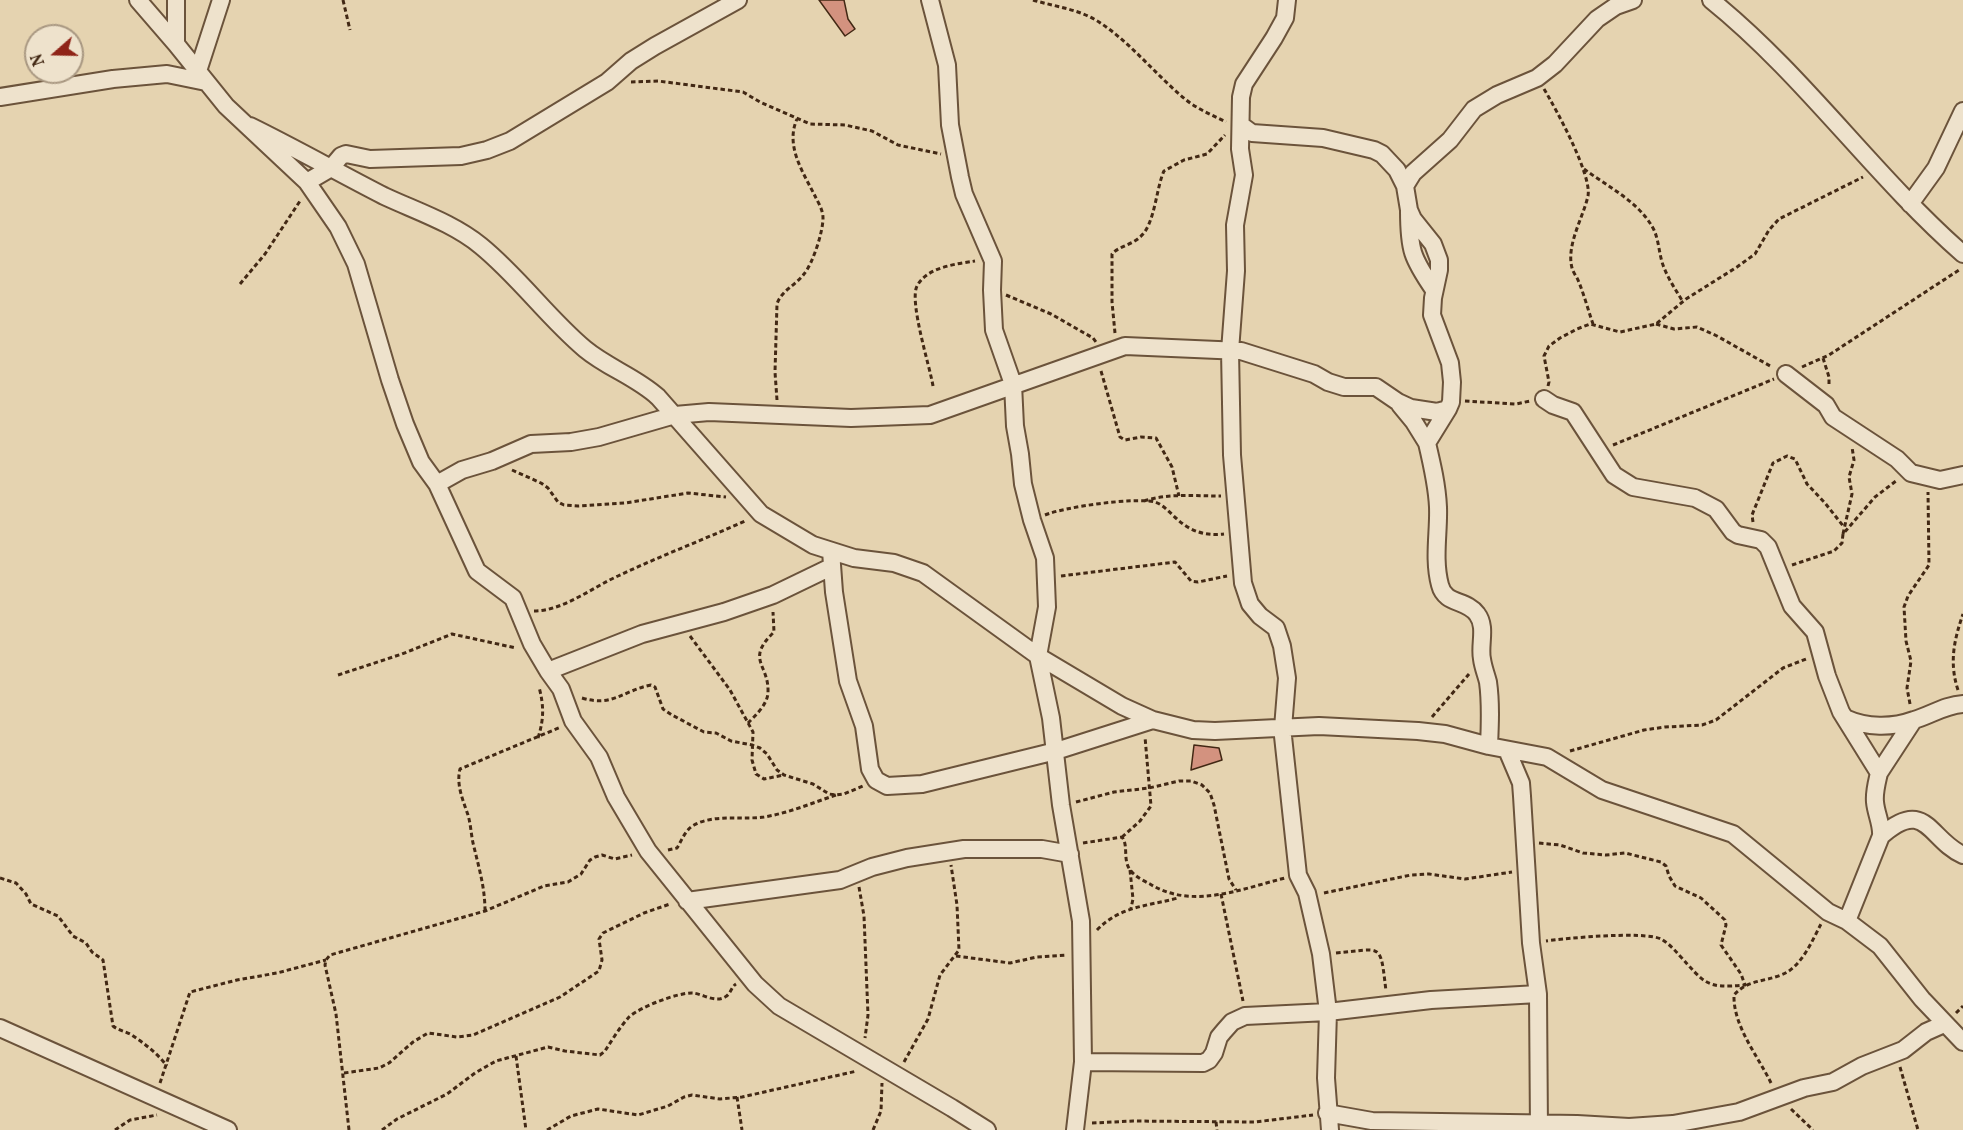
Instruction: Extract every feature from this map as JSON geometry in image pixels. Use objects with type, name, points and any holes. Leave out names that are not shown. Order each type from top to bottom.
[{"type":"street","points":[[138,0],[226,106],[250,126],[308,185],[338,227],[356,264],[405,424],[422,462],[437,484],[477,571],[511,595],[543,677],[561,689],[573,721],[599,758],[616,797],[648,851],[751,980],[779,1006],[987,1130]]},
{"type":"street","points":[[176,0],[176,44]]},
{"type":"street","points":[[202,76],[220,0]]},
{"type":"street","points":[[308,185],[346,154],[370,159],[461,156],[487,150],[510,141],[607,82],[631,61],[655,46],[738,0]]},
{"type":"street","points":[[930,0],[947,65],[950,125],[964,194],[992,257],[994,330],[1013,384],[1015,426],[1023,484],[1045,558],[1047,607],[1038,656],[1056,751],[1061,805],[1078,899],[1082,951],[1083,1062],[1075,1127]]},
{"type":"street","points":[[1287,0],[1284,18],[1274,38],[1244,84],[1241,108],[1240,149],[1244,178],[1235,225],[1236,271],[1230,351],[1232,455],[1243,583],[1250,604],[1275,628],[1282,646],[1287,678],[1282,727],[1298,875],[1307,893],[1321,954],[1328,1012],[1326,1078],[1328,1122],[1372,1121],[1539,1127],[1577,1124],[1629,1127],[1673,1124],[1739,1112],[1804,1088],[1833,1082],[1862,1066],[1897,1054],[1926,1032],[1944,1024]]},
{"type":"street","points":[[1405,186],[1413,173],[1450,140],[1474,109],[1497,95],[1537,78],[1555,64],[1597,19],[1616,6],[1633,0]]},
{"type":"street","points":[[1711,0],[1778,61],[1910,204],[1963,254]]},
{"type":"street","points":[[0,97],[113,79],[167,74],[202,76]]},
{"type":"street","points":[[1910,204],[1936,168],[1963,111]]},
{"type":"street","points":[[250,126],[441,222],[479,245],[514,276],[580,345],[604,364],[648,388],[705,449],[746,500],[761,514],[813,545],[831,559],[848,681],[864,726],[870,770],[876,780],[887,786],[922,784],[1056,751],[1149,722]]},
{"type":"street","points":[[1241,130],[1323,138],[1382,154],[1391,162],[1405,186],[1413,258],[1434,290]]},
{"type":"street","points":[[1408,210],[1437,252],[1439,270],[1434,290],[1432,315],[1450,363],[1452,382],[1449,406],[1427,443]]},
{"type":"street","points":[[437,484],[462,470],[492,461],[536,442],[571,442],[598,437],[675,416],[709,412],[851,418],[930,415],[1125,346],[1241,351],[1314,374],[1344,387],[1376,387],[1398,402],[1422,411],[1437,412],[1449,406]]},
{"type":"street","points":[[1786,374],[1827,407],[1831,415],[1897,459],[1911,473],[1944,480],[1963,475]]},
{"type":"street","points":[[1544,399],[1553,405],[1574,412],[1614,476],[1649,491],[1695,498],[1716,510],[1733,532],[1761,540],[1768,547],[1792,606],[1815,632],[1839,708],[1879,773]]},
{"type":"street","points":[[1398,402],[1427,443],[1438,504],[1439,584],[1447,598],[1466,605],[1480,619],[1481,658],[1488,690],[1490,746]]},
{"type":"street","points":[[543,677],[642,634],[773,595],[831,559],[854,558],[894,563],[912,568],[947,589],[998,629],[1038,656],[1149,722],[1193,730],[1215,731],[1319,726],[1445,734],[1507,750],[1547,757],[1602,790],[1733,834],[1828,912],[1847,921],[1880,946],[1922,999],[1963,1042]]},
{"type":"street","points":[[1845,718],[1866,725],[1887,726],[1913,721],[1948,706],[1960,704]]},
{"type":"street","points":[[1847,921],[1881,836],[1882,829],[1875,795],[1879,773],[1913,721]]},
{"type":"street","points":[[1507,750],[1521,783],[1526,841],[1531,943],[1538,994],[1539,1127]]},
{"type":"street","points":[[1881,836],[1897,824],[1918,820],[1930,827],[1963,855]]},
{"type":"street","points":[[687,901],[830,881],[907,858],[948,852],[1004,848],[1069,850]]},
{"type":"street","points":[[1083,1062],[1203,1063],[1209,1060],[1214,1053],[1219,1037],[1232,1022],[1245,1016],[1328,1012],[1431,1000],[1538,994]]},
{"type":"street","points":[[0,1028],[228,1130]]},
{"type":"path","points":[[343,0],[350,30]]},
{"type":"path","points":[[1033,0],[1068,8],[1098,22],[1185,99],[1241,130]]},
{"type":"path","points":[[1537,78],[1556,108],[1583,168],[1588,193],[1573,244],[1571,259],[1572,269],[1578,279],[1593,326]]},
{"type":"path","points":[[607,82],[658,81],[743,92],[810,124],[844,125],[873,131],[898,145],[957,157]]},
{"type":"path","points":[[1241,108],[1241,130]]},
{"type":"path","points":[[777,414],[775,372],[777,304],[782,295],[805,274],[819,237],[823,216],[792,140],[793,127],[797,119]]},
{"type":"path","points":[[1117,349],[1112,302],[1112,254],[1116,249],[1135,241],[1145,232],[1158,198],[1164,171],[1184,160],[1211,152],[1241,130]]},
{"type":"path","points":[[1583,168],[1628,200],[1646,219],[1654,230],[1662,263],[1671,284],[1683,302]]},
{"type":"path","points":[[1449,406],[1478,401],[1516,404],[1544,399],[1549,382],[1544,356],[1549,346],[1590,324],[1620,332],[1656,324],[1707,285],[1755,254],[1769,230],[1779,219],[1826,198],[1878,169]]},
{"type":"path","points":[[240,285],[265,254],[308,185]]},
{"type":"path","points":[[933,386],[918,314],[916,287],[922,280],[945,266],[992,257]]},
{"type":"path","points":[[992,290],[1051,314],[1093,338],[1099,349],[1097,357],[1120,437],[1125,440],[1141,437],[1156,438],[1172,467],[1179,496]]},
{"type":"path","points":[[1656,324],[1674,329],[1697,327],[1786,374]]},
{"type":"path","points":[[1823,358],[1829,377],[1827,407]]},
{"type":"path","points":[[1778,569],[1834,551],[1841,545],[1852,494],[1849,477],[1854,456],[1851,443],[1839,421]]},
{"type":"path","points":[[1761,540],[1752,515],[1773,463],[1787,456],[1795,459],[1807,484],[1844,527]]},
{"type":"path","points":[[492,461],[528,476],[548,488],[558,502],[564,505],[625,503],[688,494],[746,500]]},
{"type":"path","points":[[1843,534],[1883,489],[1911,473]]},
{"type":"path","points":[[1913,721],[1907,688],[1911,661],[1906,641],[1904,607],[1908,596],[1929,565],[1928,476]]},
{"type":"path","points":[[1143,502],[1156,497],[1236,496]]},
{"type":"path","points":[[1032,520],[1061,509],[1106,503],[1156,502],[1185,525],[1203,534],[1239,532]]},
{"type":"path","points":[[519,611],[541,611],[566,602],[619,575],[761,514]]},
{"type":"path","points":[[1047,578],[1134,569],[1168,562],[1175,562],[1191,581],[1198,582],[1242,574]]},
{"type":"path","points":[[748,723],[766,701],[768,693],[760,662],[760,650],[774,632],[773,595]]},
{"type":"path","points":[[1960,704],[1952,667],[1954,642],[1963,614]]},
{"type":"path","points":[[679,624],[716,668],[753,732],[752,760],[756,774],[764,778],[784,775]]},
{"type":"path","points":[[338,675],[402,654],[452,633],[521,650]]},
{"type":"path","points":[[1547,757],[1644,730],[1702,725],[1716,720],[1783,668],[1821,653]]},
{"type":"path","points":[[1418,731],[1448,700],[1481,658]]},
{"type":"path","points":[[538,738],[544,710],[543,677]]},
{"type":"path","points":[[561,689],[579,698],[596,702],[609,700],[633,689],[651,685],[663,709],[672,715],[704,732],[716,733],[731,741],[752,745],[767,754],[777,770],[784,775],[813,784],[829,794],[836,795]]},
{"type":"path","points":[[486,911],[485,891],[468,815],[461,797],[458,777],[460,770],[573,721]]},
{"type":"path","points":[[1069,850],[1122,837],[1148,812],[1151,806],[1149,722]]},
{"type":"path","points":[[153,1098],[167,1066],[187,997],[193,990],[277,974],[326,960],[330,955],[338,952],[486,911],[536,888],[575,879],[595,856],[602,855],[615,859],[648,851],[678,848],[687,831],[694,825],[707,821],[783,813],[844,794],[876,780]]},
{"type":"path","points":[[1061,805],[1114,792],[1179,782],[1191,781],[1202,785],[1210,793],[1214,805],[1229,879],[1236,890]]},
{"type":"path","points":[[1122,837],[1130,870],[1133,899],[1131,908]]},
{"type":"path","points":[[1526,841],[1560,845],[1583,854],[1625,853],[1661,862],[1666,866],[1675,886],[1682,887],[1701,898],[1725,920],[1721,945],[1742,974],[1745,985]]},
{"type":"path","points":[[547,1130],[571,1116],[598,1109],[638,1114],[668,1106],[692,1095],[720,1099],[737,1097],[886,1070],[906,1060],[928,1019],[940,975],[959,950],[957,905],[948,852]]},
{"type":"path","points":[[1130,870],[1157,888],[1183,896],[1206,897],[1298,875]]},
{"type":"path","points":[[1307,893],[1349,889],[1411,875],[1429,874],[1465,879],[1526,870]]},
{"type":"path","points":[[855,874],[864,916],[868,1015],[867,1031],[859,1054]]},
{"type":"path","points":[[0,878],[16,884],[32,904],[58,916],[73,936],[86,943],[92,952],[103,960],[113,1026],[128,1033],[158,1054],[167,1066]]},
{"type":"path","points":[[1221,894],[1245,1016]]},
{"type":"path","points":[[956,956],[1010,963],[1082,951],[1099,927],[1113,915],[1131,908],[1183,896]]},
{"type":"path","points":[[343,1073],[379,1068],[389,1063],[421,1035],[428,1033],[457,1037],[472,1035],[560,997],[599,971],[602,960],[599,939],[603,933],[644,913],[687,901]]},
{"type":"path","points":[[1531,943],[1570,938],[1630,936],[1661,939],[1704,982],[1719,988],[1745,985],[1782,975],[1796,965],[1828,912]]},
{"type":"path","points":[[1321,954],[1369,949],[1378,952],[1382,960],[1388,1005]]},
{"type":"path","points":[[326,960],[336,1014],[349,1130]]},
{"type":"path","points":[[382,1130],[397,1119],[447,1094],[486,1065],[548,1047],[600,1055],[630,1016],[640,1010],[682,993],[696,993],[722,999],[728,995],[734,985],[751,980]]},
{"type":"path","points":[[1745,985],[1734,995],[1741,1026],[1778,1099],[1813,1130]]},
{"type":"path","points":[[1897,1054],[1918,1130]]},
{"type":"path","points":[[516,1056],[526,1130]]},
{"type":"path","points":[[873,1130],[881,1111],[882,1083],[886,1070]]},
{"type":"path","points":[[737,1097],[742,1130]]},
{"type":"path","points":[[115,1130],[130,1119],[180,1110]]},
{"type":"path","points":[[1075,1127],[1133,1121],[1328,1122]]},
{"type":"path","points":[[1216,1122],[1216,1130]]},
{"type":"building","points":[[819,0],[844,0],[848,19],[855,29],[845,36]]},
{"type":"building","points":[[1194,745],[1219,748],[1222,760],[1191,770]]}]
